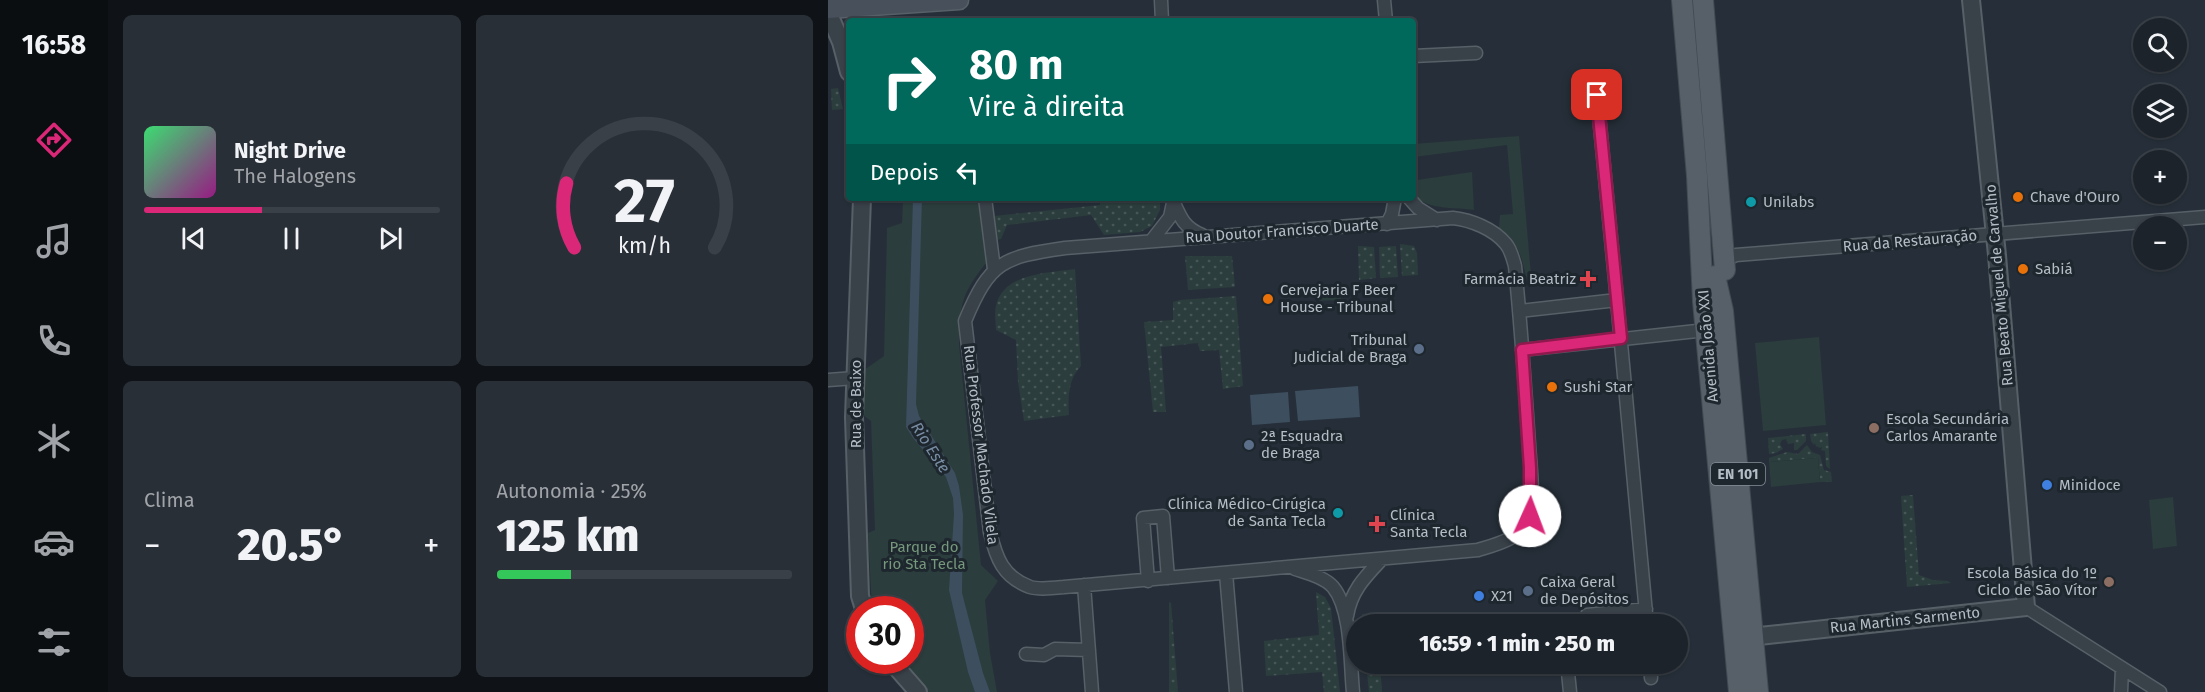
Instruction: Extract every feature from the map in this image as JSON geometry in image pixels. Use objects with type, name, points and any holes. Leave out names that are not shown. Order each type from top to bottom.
[{"type":"main road","points":[[828,10],[951,0]]},
{"type":"main road","points":[[1669,0],[1685,176],[1703,301]]},
{"type":"main road","name":"Avenida João XXI","points":[[1682,0],[1697,176],[1706,330],[1743,637],[1758,692]]},
{"type":"main road","points":[[1691,0],[1721,270]]},
{"type":"main road","points":[[1703,0],[1721,270]]},
{"type":"main road","name":"Avenida João XXI","points":[[1721,270],[1743,637],[1739,692]]},
{"type":"street","points":[[1161,0],[1162,18]]},
{"type":"street","points":[[1384,0],[1386,18]]},
{"type":"street","name":"Rua Beato Miguel de Carvalho","points":[[1971,0],[1995,234],[2026,607]]},
{"type":"street","points":[[828,10],[846,62]]},
{"type":"street","points":[[1416,56],[1476,53]]},
{"type":"street","points":[[1597,95],[1646,614]]},
{"type":"street","name":"Rua de Baixo","points":[[860,596],[854,417],[862,201]]},
{"type":"street","points":[[985,201],[994,269]]},
{"type":"street","points":[[1174,201],[1182,221],[1189,230],[1206,237]]},
{"type":"street","points":[[1152,240],[1170,217],[1174,201]]},
{"type":"street","name":"Rua Doutor Francisco Duarte","points":[[1387,224],[1394,201]]},
{"type":"street","points":[[1412,201],[1418,208],[1437,220]]},
{"type":"street","name":"Rua da Restauração","points":[[1721,270],[1736,255],[2205,217]]},
{"type":"street","name":"Rua Doutor Francisco Duarte","points":[[1176,239],[1453,218],[1480,226],[1505,243],[1511,252],[1515,266],[1522,350],[1530,516],[1514,537],[1502,543],[1478,550],[1381,560]]},
{"type":"street","name":"Rua Professor Machado Vilela","points":[[1176,239],[1019,256],[994,269],[978,290],[965,321],[984,495],[995,556],[1006,572],[1032,588],[1148,581],[1288,566],[1381,560]]},
{"type":"street","points":[[1519,311],[1617,300]]},
{"type":"street","points":[[1522,350],[1706,330]]},
{"type":"street","points":[[828,380],[855,378]]},
{"type":"street","points":[[1148,581],[1143,518],[1163,516],[1168,578]]},
{"type":"street","name":"Rua Professor Machado Vilela","points":[[1347,614],[1349,602],[1364,579],[1381,560]]},
{"type":"street","name":"Rua Professor Machado Vilela","points":[[1288,566],[1313,575],[1332,586],[1342,604],[1346,620]]},
{"type":"street","points":[[1226,573],[1236,692]]},
{"type":"street","points":[[1084,585],[1092,692]]},
{"type":"street","points":[[2026,607],[2160,692]]},
{"type":"street","name":"Rua Martins Sarmento","points":[[1743,637],[2026,607]]},
{"type":"street","points":[[1597,614],[1646,609]]},
{"type":"street","points":[[1026,654],[1044,655],[1055,649],[1089,650]]},
{"type":"street","points":[[2121,692],[2122,669]]},
{"type":"street","points":[[902,674],[918,692]]},
{"type":"street","name":"Rua Professor Machado Vilela","points":[[1351,674],[1353,692]]},
{"type":"street","points":[[1568,674],[1570,692]]},
{"type":"street","points":[[1651,674],[1651,678]]},
{"type":"green space","points":[[838,88],[843,109],[832,110],[831,89]]},
{"type":"green space","points":[[1519,136],[1532,287],[1528,284],[1516,245],[1499,228],[1500,215],[1513,214],[1507,145],[1416,157],[1416,144]]},
{"type":"green space","points":[[1472,172],[1474,210],[1439,207],[1422,202],[1416,197],[1416,175],[1417,180]]},
{"type":"green space","name":"Parque do rio Sta Tecla","points":[[903,201],[978,201],[986,263],[971,284],[961,309],[959,344],[981,565],[998,581],[985,600],[990,653],[997,692],[929,692],[910,674],[924,674],[924,596],[871,596],[868,533],[875,530],[871,421],[863,415],[864,370],[884,356],[887,228],[902,223]]},
{"type":"green space","points":[[1100,201],[1160,201],[1160,210],[1152,226],[1140,232],[1104,235],[1091,215],[1007,225],[1001,239],[996,240],[994,216],[1100,205]]},
{"type":"green space","points":[[1400,244],[1414,246],[1417,253],[1418,275],[1402,276]]},
{"type":"green space","points":[[1358,246],[1374,247],[1376,278],[1359,280]]},
{"type":"green space","points":[[1396,246],[1398,277],[1380,278],[1379,247]]},
{"type":"green space","points":[[1185,256],[1232,256],[1235,287],[1188,290]]},
{"type":"green space","points":[[1075,269],[1081,366],[1071,383],[1069,415],[1024,421],[1018,382],[1016,340],[996,330],[996,306],[1000,295],[1017,281],[1040,274]]},
{"type":"green space","points":[[1340,286],[1341,300],[1317,301],[1316,288]]},
{"type":"green space","points":[[1236,296],[1243,386],[1223,389],[1219,350],[1200,351],[1198,343],[1161,347],[1166,412],[1153,412],[1144,322],[1173,320],[1173,302],[1180,300]]},
{"type":"green space","points":[[1819,337],[1826,425],[1763,431],[1755,343]]},
{"type":"green space","points":[[1828,432],[1830,469],[1826,466],[1825,451],[1815,443],[1814,445],[1810,434]]},
{"type":"green space","points":[[1806,434],[1806,441],[1797,450],[1794,450],[1794,443],[1788,444],[1786,439],[1780,444],[1783,449],[1769,454],[1768,438]]},
{"type":"green space","points":[[1807,445],[1812,452],[1820,455],[1824,470],[1831,472],[1832,482],[1820,482],[1818,458],[1769,462],[1769,458],[1787,452],[1798,454]]},
{"type":"green space","points":[[1818,458],[1820,482],[1771,487],[1769,462]]},
{"type":"green space","points":[[1913,495],[1919,575],[1951,583],[1907,587],[1901,496]]},
{"type":"green space","points":[[2173,497],[2177,546],[2153,549],[2149,500]]},
{"type":"green space","points":[[1316,592],[1325,597],[1331,608],[1340,692],[1324,692],[1322,672],[1266,676],[1264,641],[1319,635]]},
{"type":"green space","points":[[1169,602],[1171,603],[1178,692],[1169,692]]},
{"type":"green space","points":[[1367,674],[1381,674],[1382,692],[1369,692]]},
{"type":"water","name":"Rio Este","points":[[913,201],[922,201],[916,404],[919,416],[955,473],[959,486],[963,515],[962,593],[990,692],[975,692],[968,672],[949,590],[953,498],[946,477],[906,427]]},
{"type":"water","points":[[1358,386],[1360,417],[1298,421],[1295,391]]},
{"type":"water","points":[[1288,392],[1290,422],[1252,425],[1250,395]]},
{"type":"place","name":"Chave d'Ouro","points":[[2018,197]]},
{"type":"place","name":"Unilabs","points":[[1751,202]]},
{"type":"place","name":"Sabiá","points":[[2023,269]]},
{"type":"place","name":"Farmácia Beatriz","points":[[1588,279]]},
{"type":"place","name":"Cervejaria F Beer House - Tribunal","points":[[1268,299]]},
{"type":"place","name":"Tribunal Judicial de Braga","points":[[1419,349]]},
{"type":"place","name":"Sushi Star","points":[[1552,387]]},
{"type":"place","name":"Escola Secundária Carlos Amarante","points":[[1874,428]]},
{"type":"place","name":"2ª Esquadra de Braga","points":[[1249,445]]},
{"type":"place","name":"Minidoce","points":[[2047,485]]},
{"type":"place","name":"Clínica Médico-Cirúgica de Santa Tecla","points":[[1338,513]]},
{"type":"place","name":"Clínica Santa Tecla","points":[[1377,524]]},
{"type":"place","name":"Escola Básica do 1º Ciclo de São Vítor","points":[[2109,582]]},
{"type":"place","name":"Caixa Geral de Depósitos","points":[[1528,591]]},
{"type":"place","name":"X21","points":[[1479,596]]},
{"type":"route","points":[[1530,516],[1530,468],[1522,350],[1621,338],[1597,95]]}]
